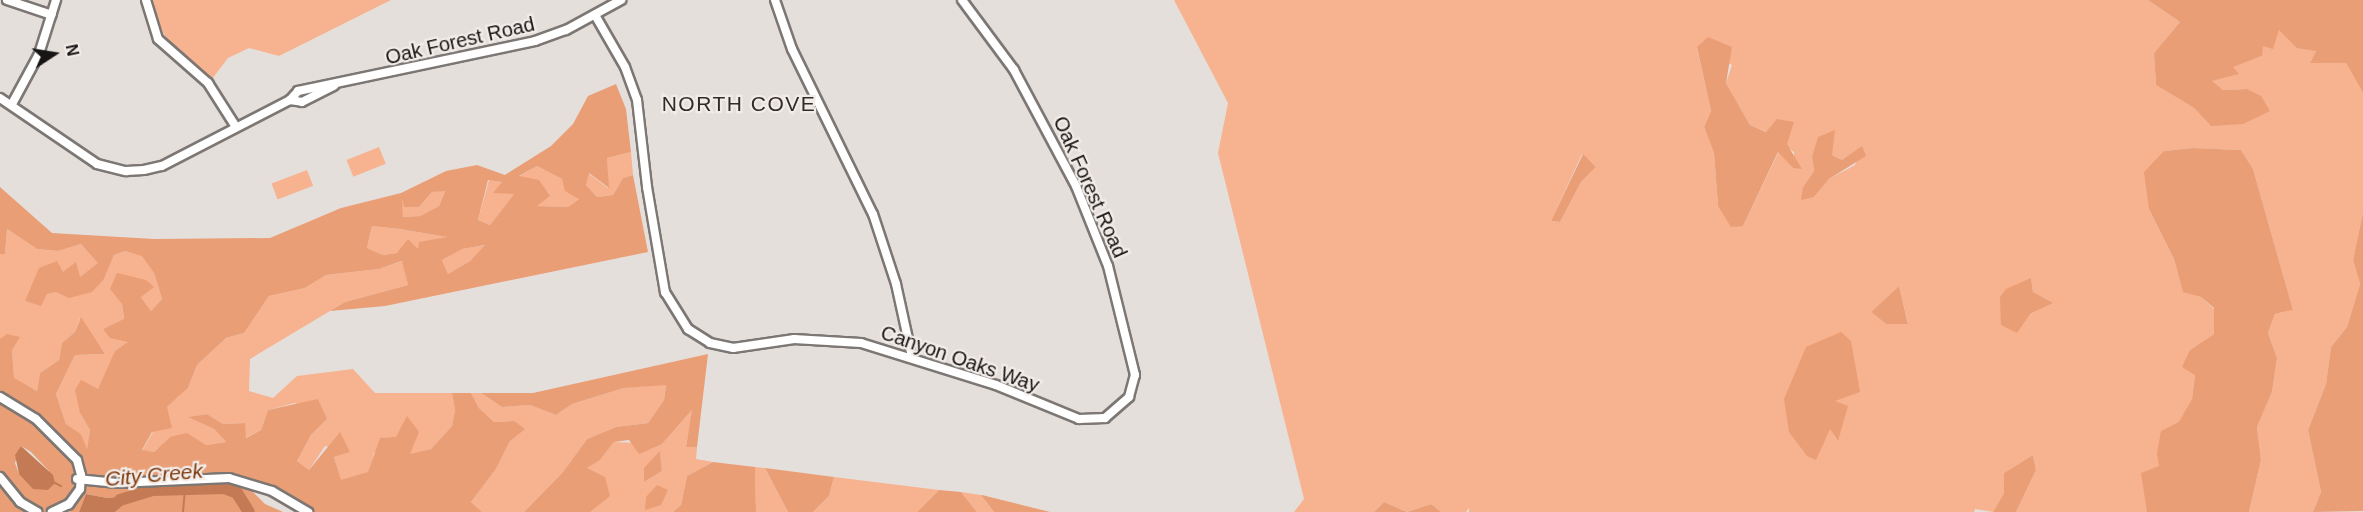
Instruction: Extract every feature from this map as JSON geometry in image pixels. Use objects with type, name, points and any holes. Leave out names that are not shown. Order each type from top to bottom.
[{"type":"street","points":[[6,0],[52,15]]},
{"type":"street","points":[[12,104],[39,54],[56,0]]},
{"type":"street","points":[[146,0],[158,39],[213,89],[236,127]]},
{"type":"street","name":"Oak Forest Road","points":[[0,98],[12,104],[89,159],[126,171],[162,165],[290,100],[298,91],[334,86],[535,41],[595,15],[621,0]]},
{"type":"street","points":[[775,0],[792,49],[873,214],[896,284],[912,357]]},
{"type":"street","name":"Oak Forest Road","points":[[962,0],[1014,70],[1076,186],[1095,232],[1120,305],[1134,364],[1134,385],[1123,405]]},
{"type":"street","name":"Canyon Oaks Way","points":[[595,15],[625,68],[637,100],[646,186],[665,292],[688,328],[710,343],[733,348],[787,340],[830,339],[912,357],[1079,419],[1105,418],[1123,405]]},
{"type":"street","points":[[0,398],[28,412],[66,445],[77,459],[79,479],[73,500],[52,512]]},
{"type":"street","points":[[0,477],[20,502],[37,512]]},
{"type":"street","points":[[79,479],[117,483],[229,478],[272,491],[308,512]]},
{"type":"shaded area","points":[[153,0],[391,0],[279,56],[249,48],[228,58],[212,79],[168,41],[157,21]]},
{"type":"shaded area","points":[[1174,0],[2148,0],[2180,22],[2154,53],[2156,85],[2194,108],[2211,126],[2247,89],[2223,90],[2211,81],[2238,74],[2232,67],[2262,56],[2262,46],[2279,30],[2316,51],[2310,63],[2346,63],[2363,93],[2363,212],[2353,260],[2360,284],[2347,327],[2331,347],[2326,384],[2308,430],[2321,492],[2313,512],[2249,512],[2261,460],[2257,427],[2272,392],[2277,358],[2268,333],[2275,314],[2293,310],[2253,169],[2241,150],[2193,148],[2164,151],[2149,209],[2174,259],[2183,291],[2201,297],[2214,309],[2214,334],[2190,350],[2195,375],[2192,399],[2159,467],[2147,499],[2147,512],[2016,512],[2036,470],[2033,455],[2004,473],[2004,493],[1993,512],[1975,509],[1974,512],[1469,512],[1469,508],[1466,512],[1441,512],[1431,504],[1407,512],[1384,502],[1374,512],[1294,512],[1304,499],[1218,153],[1228,103]],"holes":[[[1697,48],[1732,65],[1726,83],[1750,125],[1767,132],[1794,152],[1793,168],[1779,151],[1743,226],[1718,206],[1714,153],[1704,127],[1711,111]],[[1862,147],[1855,165],[1829,179],[1814,197],[1803,187],[1814,171],[1812,157],[1832,155],[1842,160]],[[1582,154],[1596,167],[1581,182],[1560,222],[1551,221]],[[2031,278],[2033,292],[2052,303],[2030,314]],[[1899,286],[1908,323],[1886,324],[1871,312]],[[1841,332],[1835,401],[1837,440],[1830,428]]]},
{"type":"shaded area","points":[[2148,0],[2363,0],[2363,93],[2346,63],[2310,63],[2316,51],[2297,48],[2279,30],[2273,49],[2263,46],[2262,56],[2233,67],[2239,74],[2212,81],[2223,90],[2247,89],[2261,96],[2270,111],[2243,124],[2211,126],[2194,108],[2156,85],[2154,53],[2180,22]]},
{"type":"shaded area","points":[[1708,37],[1732,47],[1726,83],[1750,125],[1766,132],[1777,119],[1794,122],[1787,144],[1802,169],[1793,168],[1778,152],[1743,226],[1731,227],[1718,206],[1714,153],[1704,127],[1711,111],[1697,47]]},
{"type":"shaded area","points":[[616,84],[626,109],[631,152],[607,158],[609,188],[589,173],[586,185],[597,197],[613,195],[623,178],[633,175],[648,252],[385,306],[330,311],[345,302],[408,285],[402,261],[379,269],[326,275],[305,288],[269,296],[244,333],[226,338],[197,365],[188,388],[167,407],[172,428],[152,432],[142,450],[154,452],[170,437],[187,433],[206,445],[226,442],[214,429],[188,417],[207,414],[223,424],[245,423],[246,438],[261,430],[268,410],[318,399],[327,419],[311,435],[297,461],[309,470],[340,432],[350,452],[334,457],[341,480],[368,472],[380,438],[396,437],[407,416],[419,432],[410,454],[431,449],[452,426],[455,410],[452,393],[471,393],[479,408],[494,422],[514,421],[525,429],[510,441],[496,469],[471,502],[482,512],[311,512],[296,499],[256,481],[252,491],[265,504],[283,512],[115,512],[134,495],[107,498],[86,494],[79,512],[70,512],[66,506],[52,512],[0,512],[0,339],[7,334],[20,337],[12,350],[14,378],[37,391],[40,373],[59,360],[62,343],[75,332],[81,317],[105,354],[75,355],[56,394],[66,424],[81,434],[87,449],[90,430],[80,413],[75,390],[81,380],[98,389],[115,351],[128,342],[110,338],[103,329],[124,319],[122,304],[110,289],[117,273],[146,280],[154,287],[141,297],[151,311],[162,299],[154,273],[142,256],[125,251],[114,255],[104,279],[92,292],[69,298],[56,292],[47,294],[41,306],[25,301],[39,268],[57,261],[63,272],[76,262],[80,277],[98,263],[81,244],[58,251],[37,249],[7,229],[5,254],[0,254],[0,187],[52,233],[154,239],[270,238],[341,208],[401,193],[446,171],[477,165],[505,175],[551,146],[573,124],[588,96]],"holes":[[[537,166],[562,179],[565,191],[579,199],[568,207],[537,206],[550,196],[539,180],[519,176]],[[488,180],[502,182],[493,193],[514,194],[490,225],[478,220]],[[445,191],[439,206],[420,216],[403,217],[402,199],[404,207],[419,207],[432,192]],[[372,226],[447,237],[419,242],[418,249],[408,239],[397,253],[383,255],[367,248]],[[485,245],[470,261],[448,274],[442,260],[462,249]],[[21,446],[31,452],[49,471],[19,474],[15,463]]]},
{"type":"shaded area","points":[[1835,130],[1832,155],[1842,160],[1862,146],[1866,156],[1829,179],[1814,197],[1801,200],[1803,187],[1814,171],[1812,157],[1818,137]]},
{"type":"shaded area","points":[[379,147],[386,164],[353,177],[347,160]]},
{"type":"shaded area","points":[[2193,148],[2241,150],[2253,169],[2293,310],[2275,314],[2268,333],[2277,358],[2272,392],[2257,427],[2261,460],[2249,512],[2147,512],[2141,473],[2159,466],[2157,453],[2161,431],[2179,422],[2192,399],[2195,375],[2182,367],[2190,350],[2214,334],[2214,308],[2201,297],[2183,292],[2174,259],[2149,209],[2144,172],[2164,151]]},
{"type":"shaded area","points":[[631,152],[633,175],[623,178],[613,195],[597,197],[586,185],[588,173],[608,188],[607,158]]},
{"type":"shaded area","points":[[1583,154],[1596,167],[1581,182],[1560,222],[1551,221]]},
{"type":"shaded area","points":[[537,166],[562,179],[580,198],[568,207],[535,206],[549,197],[518,177]]},
{"type":"shaded area","points":[[307,170],[313,186],[278,199],[272,184]]},
{"type":"shaded area","points":[[489,180],[503,182],[494,193],[515,193],[490,225],[478,220]]},
{"type":"shaded area","points":[[445,190],[439,206],[420,216],[403,217],[401,193],[404,207],[419,207],[432,192]]},
{"type":"shaded area","points":[[2363,212],[2363,511],[2313,512],[2321,492],[2308,430],[2326,384],[2331,347],[2347,327],[2360,284],[2353,260]]},
{"type":"shaded area","points":[[372,226],[448,237],[420,243],[418,250],[383,255],[367,248]]},
{"type":"shaded area","points":[[7,229],[37,249],[58,251],[81,244],[99,263],[80,277],[25,301],[40,305],[47,294],[104,279],[114,255],[125,251],[142,255],[154,273],[162,299],[151,311],[141,297],[122,304],[124,320],[103,329],[129,342],[115,351],[105,379],[80,413],[90,430],[87,451],[81,434],[66,424],[56,394],[75,355],[105,354],[80,318],[75,332],[62,343],[59,360],[40,373],[37,391],[14,379],[12,350],[0,339],[0,254],[5,254]]},
{"type":"shaded area","points":[[486,245],[470,261],[448,274],[442,260],[461,249]]},
{"type":"shaded area","points":[[403,261],[408,285],[345,302],[250,359],[249,391],[273,398],[297,376],[353,369],[375,393],[452,393],[455,410],[452,426],[431,449],[409,455],[396,438],[374,453],[369,472],[341,481],[334,457],[349,452],[325,446],[309,470],[297,461],[311,435],[327,419],[295,403],[268,410],[261,430],[245,438],[245,423],[223,424],[207,414],[189,417],[214,429],[226,442],[206,445],[170,437],[154,452],[142,451],[167,407],[188,388],[197,365],[226,338],[244,333],[269,296],[305,288],[326,275],[379,269]]},
{"type":"shaded area","points":[[2031,278],[2033,292],[2053,303],[2030,314],[2017,333],[2001,325],[2000,297],[2006,289]]},
{"type":"shaded area","points":[[1899,286],[1908,324],[1886,324],[1871,312]]},
{"type":"shaded area","points":[[1841,332],[1851,341],[1860,392],[1835,401],[1848,406],[1838,441],[1830,429],[1816,460],[1807,456],[1789,432],[1784,399],[1806,347]]},
{"type":"shaded area","points":[[708,354],[697,447],[686,447],[692,410],[662,444],[639,454],[629,440],[614,442],[600,460],[587,468],[605,477],[610,496],[590,512],[524,512],[563,472],[587,439],[616,427],[648,423],[664,400],[666,385],[624,388],[572,404],[556,415],[530,405],[502,407],[481,393],[533,393]]},
{"type":"shaded area","points":[[666,384],[664,400],[648,423],[616,427],[587,439],[563,472],[524,512],[482,512],[471,502],[496,469],[510,441],[514,421],[494,422],[479,408],[471,393],[481,393],[502,407],[530,405],[556,415],[572,404],[624,388]]},
{"type":"shaded area","points":[[693,409],[686,446],[697,447],[696,459],[713,462],[687,476],[681,505],[673,512],[590,512],[586,468],[600,460],[614,442],[662,444]],"holes":[[[660,452],[662,471],[644,482]]]},
{"type":"shaded area","points":[[21,446],[53,475],[55,483],[48,490],[33,489],[19,474],[15,455]]},
{"type":"shaded area","points":[[660,451],[662,471],[644,482],[644,468]]},
{"type":"shaded area","points":[[2033,455],[2036,470],[2016,512],[1993,512],[2004,493],[2004,473]]},
{"type":"shaded area","points":[[713,462],[755,467],[756,512],[673,512],[681,505],[687,476]]},
{"type":"shaded area","points":[[755,467],[765,468],[788,512],[756,512]]},
{"type":"shaded area","points":[[765,468],[834,477],[829,496],[813,512],[788,512]]},
{"type":"shaded area","points":[[834,477],[939,490],[917,512],[813,512],[829,496]]},
{"type":"shaded area","points":[[657,485],[668,490],[661,505],[645,510],[646,497]]},
{"type":"shaded area","points":[[939,490],[961,492],[977,512],[917,512]]},
{"type":"shaded area","points":[[961,492],[981,495],[994,512],[977,512]]},
{"type":"shaded area","points":[[86,494],[107,498],[135,495],[115,512],[79,512]]},
{"type":"shaded area","points":[[982,495],[1050,512],[994,512]]},
{"type":"shaded area","points":[[1384,502],[1407,512],[1374,512]]},
{"type":"shaded area","points":[[1431,504],[1441,512],[1407,512]]},
{"type":"waterway","name":"City Creek","points":[[53,482],[61,486]]},
{"type":"waterway","name":"City Creek","points":[[120,500],[153,490],[224,488],[237,493],[249,512]]},
{"type":"waterway","points":[[183,512],[185,491]]},
{"type":"district","name":"NORTH COVE","points":[[739,104]]}]
